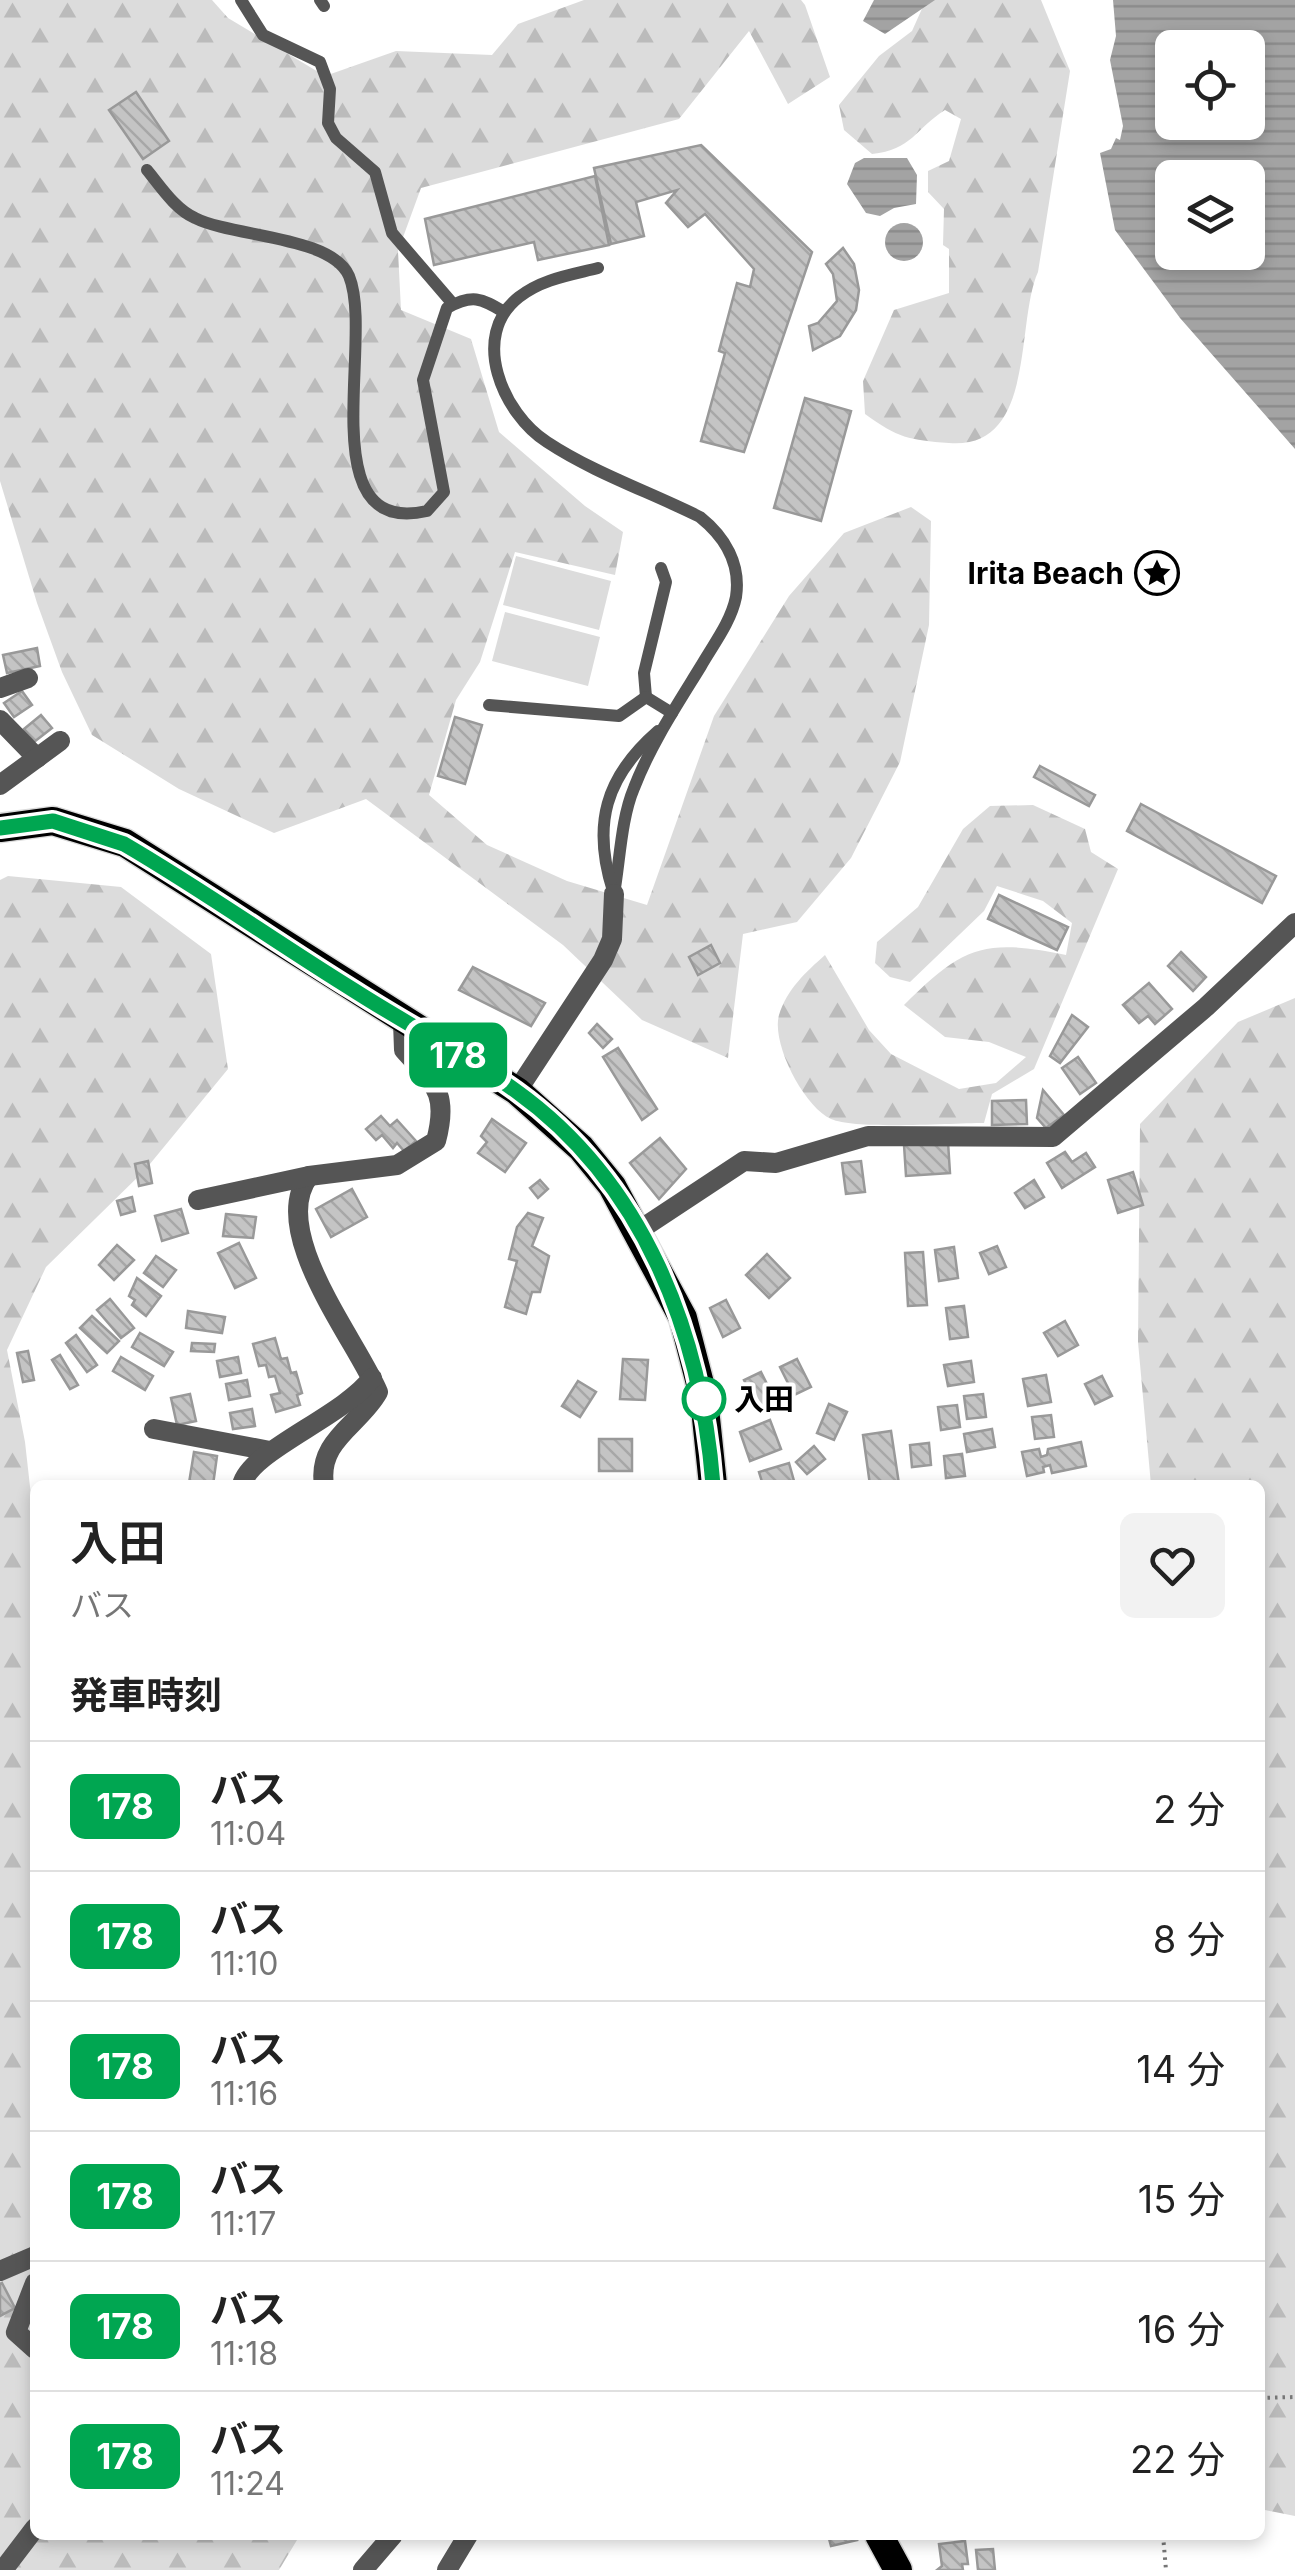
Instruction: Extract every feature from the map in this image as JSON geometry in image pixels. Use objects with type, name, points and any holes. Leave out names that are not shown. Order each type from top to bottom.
[{"type":"highway","points":[[0,828],[53,821],[124,844],[517,1091],[581,1148],[612,1186],[684,1318],[704,1399],[712,1480]]},
{"type":"highway","points":[[882,2540],[898,2570]]},
{"type":"street","points":[[0,688],[28,678]]},
{"type":"street","points":[[0,720],[37,758]]},
{"type":"street","points":[[0,785],[60,741]]},
{"type":"street","points":[[517,1091],[603,960],[612,939],[614,894]]},
{"type":"street","points":[[638,1230],[744,1161],[776,1163],[868,1136],[1052,1138],[1206,1007],[1295,923]]},
{"type":"street","points":[[198,1200],[308,1176],[397,1165],[436,1141],[440,1098],[434,1080],[404,1050],[403,1022]]},
{"type":"street","points":[[308,1176],[302,1185],[298,1209],[316,1285],[378,1392],[370,1406],[334,1438],[324,1480]]},
{"type":"street","points":[[243,1480],[270,1451],[329,1419],[372,1378]]},
{"type":"street","points":[[154,1429],[270,1451]]},
{"type":"street","points":[[0,2271],[30,2258]]},
{"type":"street","points":[[30,2296],[16,2332],[30,2344]]},
{"type":"street","points":[[3,2570],[30,2535]]},
{"type":"street","points":[[363,2570],[389,2540]]},
{"type":"street","points":[[447,2570],[465,2540]]},
{"type":"lane","points":[[241,0],[263,35],[320,62],[330,89],[328,122],[336,138],[374,172],[392,233],[453,304]]},
{"type":"lane","points":[[147,170],[193,218],[318,250],[347,272],[355,296],[357,342],[354,454],[361,488],[378,509],[395,513],[426,510],[444,492],[422,380],[447,308],[480,297],[504,312]]},
{"type":"lane","points":[[598,268],[540,283],[504,312],[494,356],[512,407],[528,428],[579,460],[700,517],[715,529],[732,558],[736,598],[632,792],[614,894]]},
{"type":"lane","points":[[646,696],[644,673],[666,582],[661,568]]},
{"type":"lane","points":[[646,696],[672,713]]},
{"type":"lane","points":[[489,705],[620,716],[646,696]]},
{"type":"lane","points":[[614,894],[604,864],[600,817],[638,748],[664,726]]},
{"type":"path","points":[[1265,2398],[1295,2397]]},
{"type":"path","points":[[1163,2540],[1166,2570]]},
{"type":"green space","points":[[0,0],[212,0],[228,18],[325,76],[396,51],[492,55],[518,24],[584,0],[801,0],[805,5],[830,77],[788,104],[749,31],[679,119],[421,188],[398,251],[401,310],[471,339],[499,432],[585,506],[623,532],[615,575],[515,552],[480,662],[456,700],[429,795],[487,845],[567,881],[647,905],[714,716],[789,596],[844,533],[911,507],[931,521],[929,625],[900,762],[851,858],[797,922],[743,934],[728,1058],[642,1020],[563,945],[366,799],[274,833],[179,789],[92,735],[62,672],[37,603],[0,481]]},
{"type":"green space","points":[[1041,0],[1070,71],[1038,272],[1010,405],[997,426],[977,440],[949,443],[904,436],[865,414],[863,381],[894,310],[949,293],[949,249],[943,245],[944,209],[928,192],[928,171],[949,161],[961,119],[945,110],[905,143],[872,154],[844,130],[839,105],[879,56],[912,31],[925,2]]},
{"type":"green space","points":[[516,556],[611,581],[599,630],[503,605]]},
{"type":"green space","points":[[505,612],[600,637],[588,686],[492,661]]},
{"type":"green space","points":[[1033,805],[1085,829],[1091,852],[1118,869],[1034,1069],[992,1094],[984,1123],[861,1124],[831,1119],[810,1102],[792,1073],[778,1027],[782,1006],[792,989],[825,955],[869,1030],[891,1054],[959,1089],[996,1083],[1026,1057],[989,1042],[945,1037],[904,1005],[943,970],[976,951],[1014,947],[1066,955],[1072,923],[1043,901],[997,886],[984,911],[910,982],[890,977],[875,963],[877,942],[918,907],[963,829],[990,806]]},
{"type":"green space","points":[[8,876],[121,887],[211,954],[228,1069],[145,1170],[46,1267],[7,1350],[30,1486],[30,2540],[297,2540],[279,2570],[0,2570],[0,880]]},
{"type":"green space","points":[[1295,998],[1295,2516],[1265,2510],[1265,1480],[1151,1480],[1138,1342],[1140,1124],[1238,1022]]},
{"type":"shaded area","points":[[874,0],[935,0],[885,34],[863,21]]},
{"type":"shaded area","points":[[1113,0],[1295,0],[1295,449],[1180,318],[1115,230],[1100,153],[1111,149],[1116,138],[1120,140],[1123,126],[1110,60],[1116,36]]},
{"type":"shaded area","points":[[864,158],[907,158],[917,175],[916,204],[894,208],[880,216],[866,213],[847,184],[855,163]]},
{"type":"shaded area","points":[[904,223],[918,228],[923,242],[918,256],[904,261],[890,256],[885,242],[890,228]]},
{"type":"building","points":[[136,92],[169,141],[143,159],[109,110]]},
{"type":"building","points":[[701,145],[812,252],[744,452],[701,441],[725,353],[719,351],[737,283],[750,287],[754,269],[705,214],[688,227],[666,203],[677,190],[636,202],[644,236],[611,244],[594,168]]},
{"type":"building","points":[[595,176],[609,245],[538,260],[534,242],[434,265],[425,219]]},
{"type":"building","points":[[843,248],[854,264],[859,290],[856,310],[840,336],[813,350],[809,326],[818,323],[837,301],[833,274],[826,264]]},
{"type":"building","points":[[805,398],[851,411],[821,521],[774,508]]},
{"type":"building","points":[[37,648],[40,666],[7,673],[3,655]]},
{"type":"building","points":[[22,691],[32,705],[14,717],[4,703]]},
{"type":"building","points":[[41,715],[52,728],[34,742],[24,729]]},
{"type":"building","points":[[455,717],[482,725],[465,784],[438,776]]},
{"type":"building","points":[[1040,766],[1095,795],[1089,806],[1034,777]]},
{"type":"building","points":[[1141,804],[1276,876],[1262,903],[1127,831]]},
{"type":"building","points":[[999,895],[1068,927],[1057,950],[988,919]]},
{"type":"building","points":[[711,945],[720,963],[698,975],[689,957]]},
{"type":"building","points":[[1181,952],[1206,977],[1193,991],[1168,966]]},
{"type":"building","points":[[473,967],[545,1003],[531,1026],[459,990]]},
{"type":"building","points":[[1149,983],[1172,1009],[1155,1024],[1148,1016],[1139,1023],[1123,1005]]},
{"type":"building","points":[[1072,1015],[1088,1027],[1060,1063],[1050,1056]]},
{"type":"building","points":[[597,1024],[612,1039],[603,1048],[589,1033]]},
{"type":"building","points":[[618,1048],[657,1109],[642,1120],[603,1057]]},
{"type":"building","points":[[1078,1057],[1096,1083],[1080,1094],[1062,1068]]},
{"type":"building","points":[[1043,1090],[1064,1115],[1046,1128],[1037,1118]]},
{"type":"building","points":[[1026,1100],[1027,1124],[992,1125],[992,1101]]},
{"type":"building","points":[[381,1116],[390,1126],[397,1120],[416,1141],[404,1151],[397,1143],[393,1148],[382,1135],[376,1140],[366,1129]]},
{"type":"building","points":[[492,1119],[526,1143],[505,1172],[478,1153],[487,1142],[481,1136]]},
{"type":"building","points":[[660,1138],[686,1169],[659,1199],[630,1163]]},
{"type":"building","points":[[948,1142],[950,1173],[906,1176],[904,1145]]},
{"type":"building","points":[[1065,1152],[1072,1162],[1086,1153],[1095,1167],[1062,1188],[1047,1163]]},
{"type":"building","points":[[148,1161],[152,1183],[139,1186],[135,1164]]},
{"type":"building","points":[[861,1161],[865,1192],[846,1194],[842,1163]]},
{"type":"building","points":[[1133,1172],[1143,1205],[1118,1213],[1108,1180]]},
{"type":"building","points":[[540,1180],[548,1189],[538,1198],[530,1188]]},
{"type":"building","points":[[1034,1180],[1044,1197],[1025,1208],[1015,1193]]},
{"type":"building","points":[[352,1189],[367,1217],[331,1237],[316,1209]]},
{"type":"building","points":[[132,1197],[135,1211],[121,1215],[117,1201]]},
{"type":"building","points":[[181,1209],[188,1233],[162,1241],[155,1216]]},
{"type":"building","points":[[528,1213],[543,1218],[532,1246],[549,1256],[540,1292],[532,1292],[526,1314],[505,1307],[517,1261],[509,1259],[517,1227]]},
{"type":"building","points":[[226,1214],[256,1217],[253,1238],[223,1236]]},
{"type":"building","points":[[239,1243],[256,1278],[235,1288],[218,1253]]},
{"type":"building","points":[[117,1245],[134,1260],[114,1280],[99,1265]]},
{"type":"building","points":[[997,1246],[1006,1267],[989,1274],[980,1253]]},
{"type":"building","points":[[954,1247],[958,1278],[939,1281],[935,1250]]},
{"type":"building","points":[[923,1252],[927,1305],[908,1306],[905,1253]]},
{"type":"building","points":[[767,1254],[790,1278],[769,1298],[746,1275]]},
{"type":"building","points":[[156,1256],[176,1270],[163,1287],[144,1273]]},
{"type":"building","points":[[137,1278],[161,1296],[146,1316],[132,1305],[135,1300],[129,1296]]},
{"type":"building","points":[[110,1299],[134,1328],[121,1338],[97,1310]]},
{"type":"building","points":[[726,1300],[740,1328],[723,1337],[710,1308]]},
{"type":"building","points":[[964,1306],[968,1337],[950,1339],[946,1308]]},
{"type":"building","points":[[188,1311],[225,1317],[222,1333],[186,1328]]},
{"type":"building","points":[[92,1316],[119,1341],[107,1353],[80,1328]]},
{"type":"building","points":[[1065,1321],[1078,1345],[1058,1356],[1044,1333]]},
{"type":"building","points":[[140,1333],[173,1352],[164,1366],[132,1347]]},
{"type":"building","points":[[76,1335],[97,1365],[87,1372],[66,1343]]},
{"type":"building","points":[[275,1338],[281,1359],[287,1358],[291,1373],[296,1372],[302,1393],[297,1395],[300,1405],[276,1412],[271,1395],[280,1393],[275,1376],[269,1377],[266,1365],[259,1366],[253,1344]]},
{"type":"building","points":[[192,1343],[215,1344],[214,1352],[191,1351]]},
{"type":"building","points":[[28,1351],[34,1380],[23,1382],[17,1353]]},
{"type":"building","points":[[60,1355],[78,1385],[70,1389],[52,1360]]},
{"type":"building","points":[[121,1357],[153,1376],[145,1390],[113,1371]]},
{"type":"building","points":[[238,1357],[241,1373],[220,1377],[217,1361]]},
{"type":"building","points":[[623,1359],[648,1360],[645,1400],[620,1399]]},
{"type":"building","points":[[797,1359],[811,1387],[794,1395],[780,1367]]},
{"type":"building","points":[[971,1361],[974,1382],[948,1386],[944,1365]]},
{"type":"building","points":[[761,1372],[775,1400],[758,1408],[744,1380]]},
{"type":"building","points":[[1046,1375],[1051,1402],[1028,1406],[1023,1379]]},
{"type":"building","points":[[1102,1376],[1112,1396],[1095,1404],[1085,1384]]},
{"type":"building","points":[[247,1380],[250,1396],[229,1400],[226,1384]]},
{"type":"building","points":[[578,1381],[596,1392],[580,1417],[562,1406]]},
{"type":"building","points":[[190,1394],[196,1421],[177,1425],[171,1398]]},
{"type":"building","points":[[983,1394],[986,1417],[967,1419],[964,1396]]},
{"type":"building","points":[[829,1404],[847,1412],[834,1440],[817,1433]]},
{"type":"building","points":[[957,1405],[960,1427],[941,1430],[938,1407]]},
{"type":"building","points":[[252,1409],[255,1426],[233,1429],[230,1413]]},
{"type":"building","points":[[1051,1415],[1054,1437],[1035,1439],[1032,1417]]},
{"type":"building","points":[[770,1420],[781,1449],[750,1461],[740,1432]]},
{"type":"building","points":[[992,1429],[995,1447],[967,1452],[964,1434]]},
{"type":"building","points":[[891,1431],[898,1480],[869,1480],[863,1435]]},
{"type":"building","points":[[599,1439],[632,1439],[632,1471],[599,1471]]},
{"type":"building","points":[[1081,1442],[1086,1466],[1052,1473],[1050,1465],[1043,1467],[1044,1472],[1027,1476],[1022,1452],[1039,1449],[1041,1457],[1047,1455],[1048,1449]]},
{"type":"building","points":[[929,1443],[931,1465],[912,1467],[910,1445]]},
{"type":"building","points":[[814,1446],[825,1459],[807,1474],[796,1462]]},
{"type":"building","points":[[194,1452],[217,1456],[214,1480],[189,1480]]},
{"type":"building","points":[[962,1454],[965,1476],[946,1478],[944,1456]]},
{"type":"building","points":[[789,1463],[794,1480],[761,1480],[759,1472]]},
{"type":"building","points":[[0,2284],[15,2308],[0,2316]]},
{"type":"building","points":[[829,2540],[857,2540],[831,2546]]},
{"type":"building","points":[[965,2541],[968,2564],[962,2564],[963,2570],[937,2570],[942,2566],[939,2544]]},
{"type":"building","points":[[993,2549],[995,2570],[978,2570],[976,2550]]},
{"type":"bus line","name":"178","points":[[0,828],[53,821],[84,827],[124,844],[517,1091],[581,1148],[612,1186],[684,1318],[704,1399],[712,1480]]},
{"type":"place","name":"Irita Beach","points":[[1157,573]]},
{"type":"place","name":"入田","points":[[704,1399]]}]
